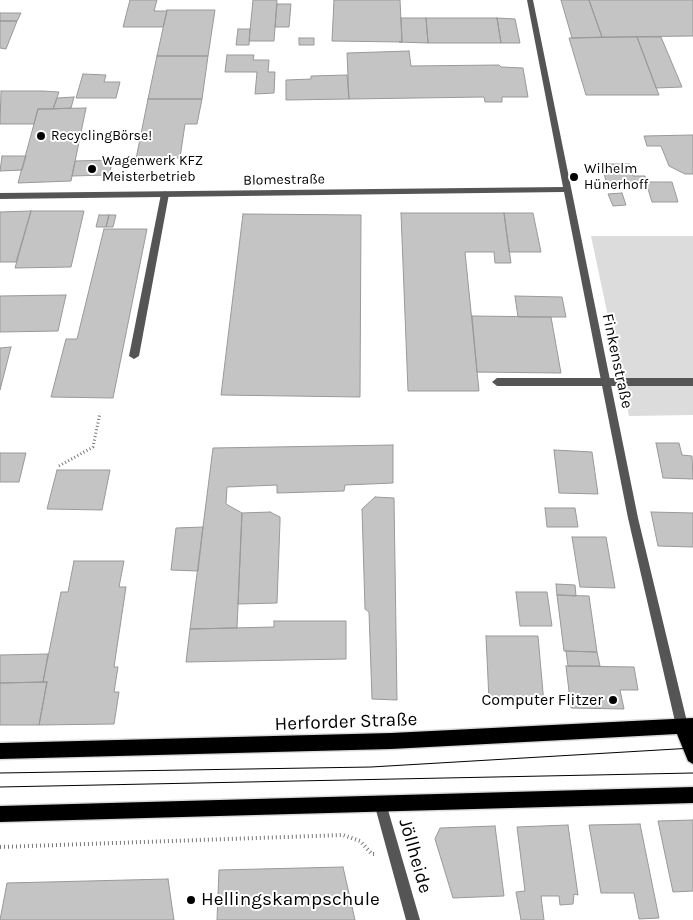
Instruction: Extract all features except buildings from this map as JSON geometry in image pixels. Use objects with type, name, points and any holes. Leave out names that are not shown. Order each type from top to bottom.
[{"type":"main road","name":"Herforder Straße","points":[[0,751],[391,742],[688,726]]},
{"type":"main road","points":[[688,726],[693,756]]},
{"type":"main road","points":[[0,814],[380,802],[693,795]]},
{"type":"street","name":"Finkenstraße","points":[[530,0],[604,381],[644,570],[688,726]]},
{"type":"street","name":"Blomestraße","points":[[0,196],[568,189]]},
{"type":"street","points":[[134,356],[165,194]]},
{"type":"street","points":[[497,382],[693,382]]},
{"type":"street","name":"Jöllheide","points":[[380,802],[413,920]]},
{"type":"path","points":[[59,466],[93,447],[100,413]]},
{"type":"path","points":[[0,847],[343,835],[360,841],[372,854],[394,852]]},
{"type":"shaded area","points":[[591,236],[693,236],[693,415],[629,416]]},
{"type":"tram line","points":[[0,773],[371,767],[693,748]]},
{"type":"tram line","points":[[0,787],[693,773]]},
{"type":"place","name":"RecyclingBörse!","points":[[41,136]]},
{"type":"place","name":"Wagenwerk KFZ Meisterbetrieb","points":[[92,169]]},
{"type":"place","name":"Wilhelm Hünerhoff","points":[[574,177]]},
{"type":"place","name":"Computer Flitzer","points":[[613,700]]},
{"type":"place","name":"Hellingskampschule","points":[[191,900]]}]
